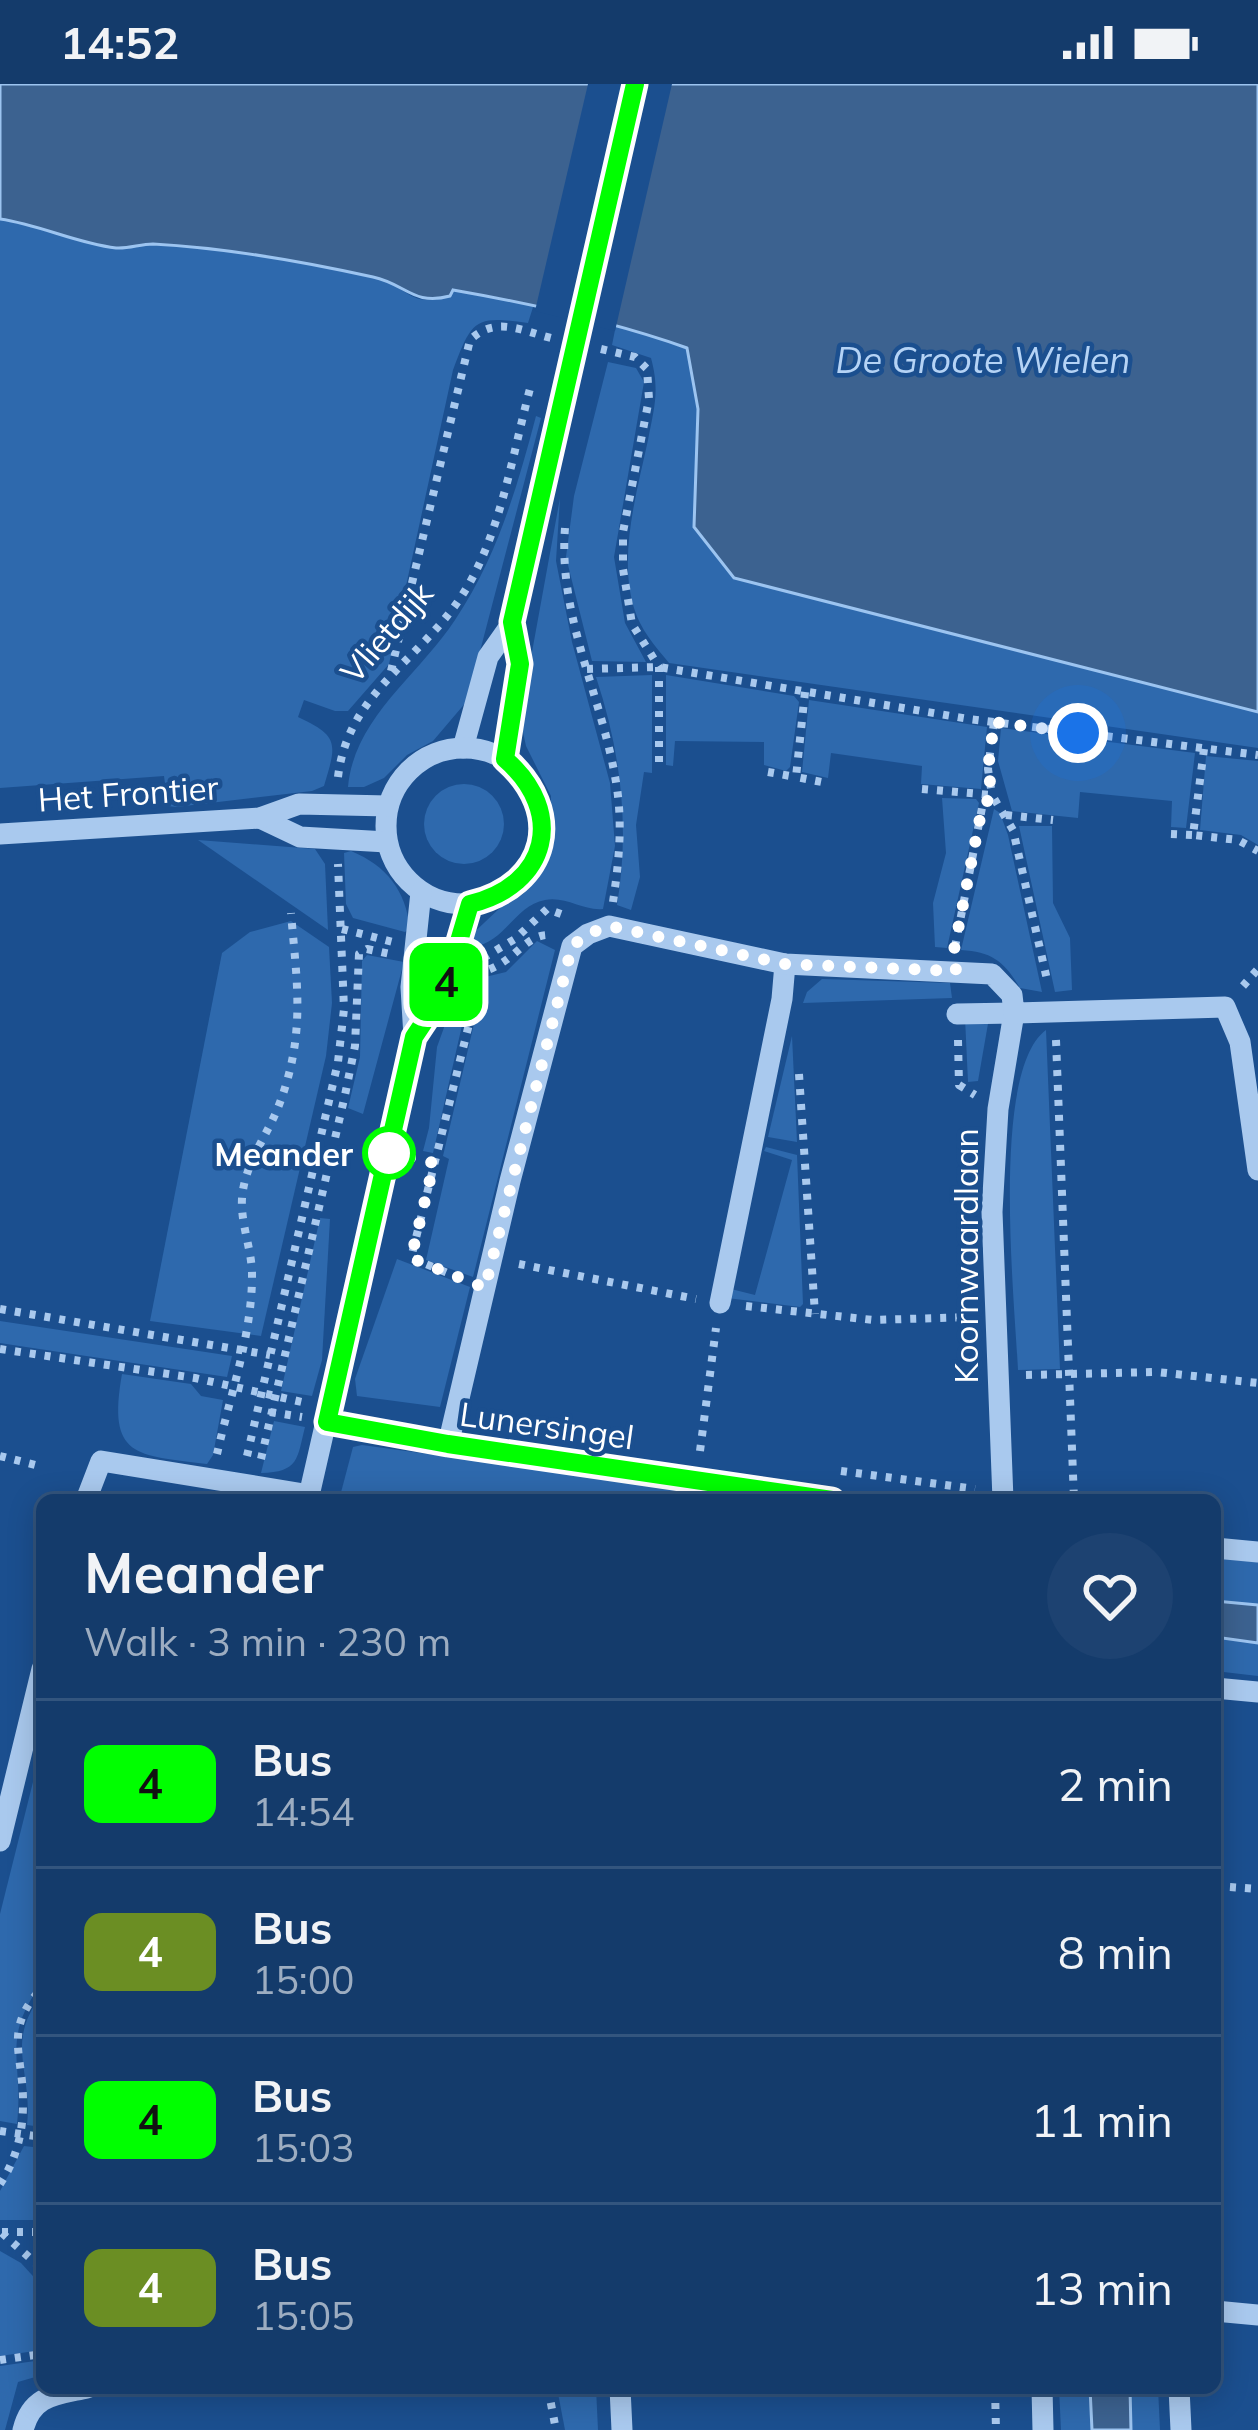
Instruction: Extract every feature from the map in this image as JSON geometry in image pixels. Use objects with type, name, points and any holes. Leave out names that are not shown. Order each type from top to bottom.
[{"type":"street","points":[[463,748],[488,657],[512,622],[635,84]]},
{"type":"street","points":[[505,759],[520,664],[512,622]]},
{"type":"street","points":[[463,748],[505,759],[524,776],[542,820],[541,844],[531,867],[515,886],[470,904],[445,902],[421,892],[394,861],[387,842],[388,806],[408,771],[424,759],[463,748]]},
{"type":"street","name":"Het Frontier","points":[[0,834],[260,818],[299,804],[388,806]]},
{"type":"street","name":"Het Frontier","points":[[260,818],[300,837],[387,842]]},
{"type":"street","points":[[310,1494],[414,1037],[411,987],[421,892]]},
{"type":"street","points":[[414,1037],[444,992],[470,904]]},
{"type":"street","points":[[448,1444],[572,946],[609,926],[785,964],[992,974],[1012,995],[1014,1013]]},
{"type":"street","points":[[720,1303],[782,999],[785,964]]},
{"type":"street","points":[[957,1014],[1225,1007],[1240,1042],[1258,1170]]},
{"type":"street","name":"Koornwaardlaan","points":[[1003,1494],[992,1212],[998,1109],[1014,1013]]},
{"type":"street","name":"Lunersingel","points":[[327,1422],[792,1494]]},
{"type":"street","points":[[88,1494],[100,1461],[295,1494]]},
{"type":"street","points":[[1221,1549],[1258,1552]]},
{"type":"street","points":[[1221,1689],[1258,1692]]},
{"type":"street","points":[[0,1841],[36,1694]]},
{"type":"street","points":[[1221,2312],[1258,2315]]},
{"type":"street","points":[[23,2430],[34,2403],[57,2394]]},
{"type":"street","points":[[620,2394],[622,2430]]},
{"type":"street","points":[[1042,2394],[1043,2430]]},
{"type":"street","points":[[1179,2394],[1181,2430]]},
{"type":"path","name":"Vlietdijk","points":[[337,804],[341,748],[350,727],[391,673],[411,657],[461,596],[492,530],[531,384]]},
{"type":"path","points":[[567,511],[563,557],[569,609],[616,781],[621,845],[609,926]]},
{"type":"path","points":[[587,668],[658,667],[994,722],[1258,755]]},
{"type":"path","points":[[658,667],[659,769]]},
{"type":"path","points":[[796,777],[805,692]]},
{"type":"path","points":[[994,722],[988,769],[992,795],[1013,830],[1054,1010],[1074,1494]]},
{"type":"path","points":[[1193,835],[1204,749]]},
{"type":"path","points":[[768,772],[827,783]]},
{"type":"path","points":[[922,789],[992,795]]},
{"type":"path","points":[[956,971],[954,950],[982,808],[992,795]]},
{"type":"path","points":[[1005,815],[1053,820]]},
{"type":"path","points":[[1171,834],[1238,840],[1258,851]]},
{"type":"path","points":[[248,1484],[258,1409],[338,1063],[344,1009],[336,839]]},
{"type":"path","points":[[211,1478],[241,1347],[252,1271],[242,1196],[248,1169],[280,1102],[296,1030],[299,972],[291,913]]},
{"type":"path","points":[[248,1484],[272,1412],[352,1062],[359,954],[367,949],[398,956]]},
{"type":"path","points":[[481,973],[411,1258],[485,1288]]},
{"type":"path","points":[[957,1014],[959,1084],[998,1109]]},
{"type":"path","points":[[799,1066],[815,1314]]},
{"type":"path","points":[[519,1264],[720,1303],[815,1314],[873,1320],[996,1316]]},
{"type":"path","points":[[700,1451],[720,1303]]},
{"type":"path","points":[[0,1309],[270,1355]]},
{"type":"path","points":[[997,1376],[1157,1372],[1258,1383]]},
{"type":"path","points":[[258,1409],[327,1422]]},
{"type":"path","points":[[0,1456],[39,1466]]},
{"type":"path","points":[[1221,1886],[1258,1889]]},
{"type":"path","points":[[0,2185],[13,2163],[21,2134],[24,2100],[18,2026],[36,1998]]},
{"type":"path","points":[[0,2131],[36,2136]]},
{"type":"path","points":[[1,2232],[36,2232]]},
{"type":"path","points":[[1,2232],[36,2264]]},
{"type":"path","points":[[0,2360],[36,2355]]},
{"type":"path","points":[[549,2394],[556,2430]]},
{"type":"path","points":[[995,2394],[996,2430]]},
{"type":"shaded area","points":[[0,219],[102,246],[208,249],[320,265],[386,281],[425,300],[450,296],[452,290],[534,304],[528,323],[496,320],[477,325],[459,353],[389,664],[348,711],[304,700],[298,717],[331,742],[324,786],[176,807],[168,806],[164,776],[0,788]]},
{"type":"shaded area","points":[[616,325],[687,348],[698,409],[694,527],[734,578],[1258,712],[1258,748],[669,663],[637,616],[628,567],[631,524],[654,409],[654,370],[651,358],[612,345]]},
{"type":"shaded area","points":[[608,362],[636,368],[644,382],[614,557],[625,623],[646,662],[592,661],[566,557],[574,496]]},
{"type":"shaded area","points":[[536,416],[541,418],[467,701],[433,741],[407,755],[384,778],[364,787],[348,787],[353,762],[375,718],[455,620],[483,572],[513,496]]},
{"type":"shaded area","points":[[560,498],[556,561],[610,783],[615,846],[603,909],[545,900],[525,909],[493,939],[472,947],[467,939],[502,906],[523,894],[540,876],[550,852],[551,796],[526,746],[520,718]]},
{"type":"shaded area","points":[[652,675],[652,773],[644,772],[636,825],[640,877],[631,910],[617,905],[623,847],[621,790],[596,677]]},
{"type":"shaded area","points":[[666,675],[794,696],[799,702],[790,767],[786,771],[764,765],[764,742],[675,741],[673,766],[666,765]]},
{"type":"shaded area","points":[[809,700],[987,727],[981,789],[921,784],[922,766],[831,753],[828,778],[802,772]]},
{"type":"shaded area","points":[[1001,728],[1195,753],[1186,828],[1171,827],[1172,801],[1080,792],[1078,818],[1012,811],[998,761]]},
{"type":"shaded area","points":[[1206,756],[1258,761],[1258,845],[1241,835],[1200,830]]},
{"type":"shaded area","points":[[464,784],[492,796],[504,824],[492,852],[464,864],[436,852],[424,824],[436,796]]},
{"type":"shaded area","points":[[942,798],[979,803],[947,948],[935,947],[933,903],[946,853]]},
{"type":"shaded area","points":[[994,809],[1008,835],[1042,992],[1020,988],[989,956],[961,950]]},
{"type":"shaded area","points":[[1019,826],[1052,826],[1053,903],[1070,938],[1072,990],[1055,992]]},
{"type":"shaded area","points":[[198,840],[315,849],[325,864],[328,930]]},
{"type":"shaded area","points":[[351,851],[375,864],[399,891],[408,914],[410,928],[405,932],[353,918],[346,904],[344,853]]},
{"type":"shaded area","points":[[291,921],[329,947],[332,1003],[326,1056],[261,1336],[150,1321],[222,953],[250,932]]},
{"type":"shaded area","points":[[537,941],[555,950],[473,1277],[426,1260],[449,1159],[443,1156],[485,977],[506,972]]},
{"type":"shaded area","points":[[367,955],[404,962],[363,1114],[348,1108],[360,1057],[362,961]]},
{"type":"shaded area","points":[[463,975],[473,977],[433,1153],[423,1151],[437,1047]]},
{"type":"shaded area","points":[[822,979],[950,983],[952,998],[803,1003],[807,992]]},
{"type":"shaded area","points":[[965,1018],[989,1018],[978,1081],[968,1082]]},
{"type":"shaded area","points":[[1046,1030],[1060,1369],[1018,1370],[1011,1244],[1012,1138],[1029,1054]]},
{"type":"shaded area","points":[[792,1036],[797,1142],[768,1137]]},
{"type":"shaded area","points":[[766,1147],[797,1155],[800,1307],[727,1298],[727,1288],[755,1295],[792,1160],[764,1151]]},
{"type":"shaded area","points":[[320,1218],[330,1219],[322,1360],[312,1396],[281,1391]]},
{"type":"shaded area","points":[[397,1259],[470,1287],[440,1407],[357,1396],[355,1379]]},
{"type":"shaded area","points":[[0,1321],[232,1356],[227,1377],[26,1347],[0,1343]]},
{"type":"shaded area","points":[[122,1374],[191,1384],[201,1396],[223,1400],[213,1455],[207,1464],[162,1458],[132,1447],[119,1422]]},
{"type":"shaded area","points":[[274,1421],[305,1427],[300,1448],[290,1466],[261,1473]]},
{"type":"shaded area","points":[[362,1445],[718,1494],[341,1494],[353,1447]]},
{"type":"shaded area","points":[[1221,1559],[1258,1562],[1258,1605],[1221,1602]]},
{"type":"shaded area","points":[[1221,1638],[1258,1643],[1258,1676],[1221,1672]]},
{"type":"shaded area","points":[[36,1770],[36,1992],[17,2036],[17,2124],[0,2121],[0,1914]]},
{"type":"shaded area","points":[[36,2004],[36,2126],[27,2125],[22,2058],[24,2028]]},
{"type":"shaded area","points":[[24,2146],[36,2147],[36,2220],[0,2220],[0,2191]]},
{"type":"shaded area","points":[[0,2251],[36,2279],[36,2351],[0,2356]]},
{"type":"shaded area","points":[[36,2361],[36,2377],[18,2382],[5,2430],[0,2430],[0,2366]]},
{"type":"shaded area","points":[[558,2394],[596,2394],[598,2430],[565,2430]]},
{"type":"shaded area","points":[[1059,2394],[1090,2394],[1092,2430],[1061,2430]]},
{"type":"shaded area","points":[[1130,2394],[1158,2394],[1160,2430],[1131,2430]]},
{"type":"water","name":"De Groote Wielen","points":[[0,84],[1258,84],[1258,712],[734,578],[694,527],[698,409],[687,348],[601,321],[483,295],[453,290],[450,296],[427,298],[384,280],[319,266],[181,246],[116,248],[0,219]]},
{"type":"water","points":[[1221,1602],[1258,1605],[1258,1643],[1221,1638]]},
{"type":"water","points":[[1090,2394],[1130,2394],[1131,2430],[1092,2430]]},
{"type":"pier","points":[[588,84],[672,84],[615,331],[535,311]]},
{"type":"bus line","name":"4","points":[[635,84],[512,622],[520,664],[505,759],[524,776],[536,796],[541,844],[531,867],[515,886],[470,904],[444,992],[414,1037],[327,1422],[791,1494]]},
{"type":"place","name":"Meander","points":[[389,1153]]},
{"type":"route","points":[[389,1153],[434,1163],[411,1258],[485,1288],[572,946],[609,926],[785,964],[956,971],[954,950],[982,808],[992,795],[988,769],[994,722],[1078,733]]}]
